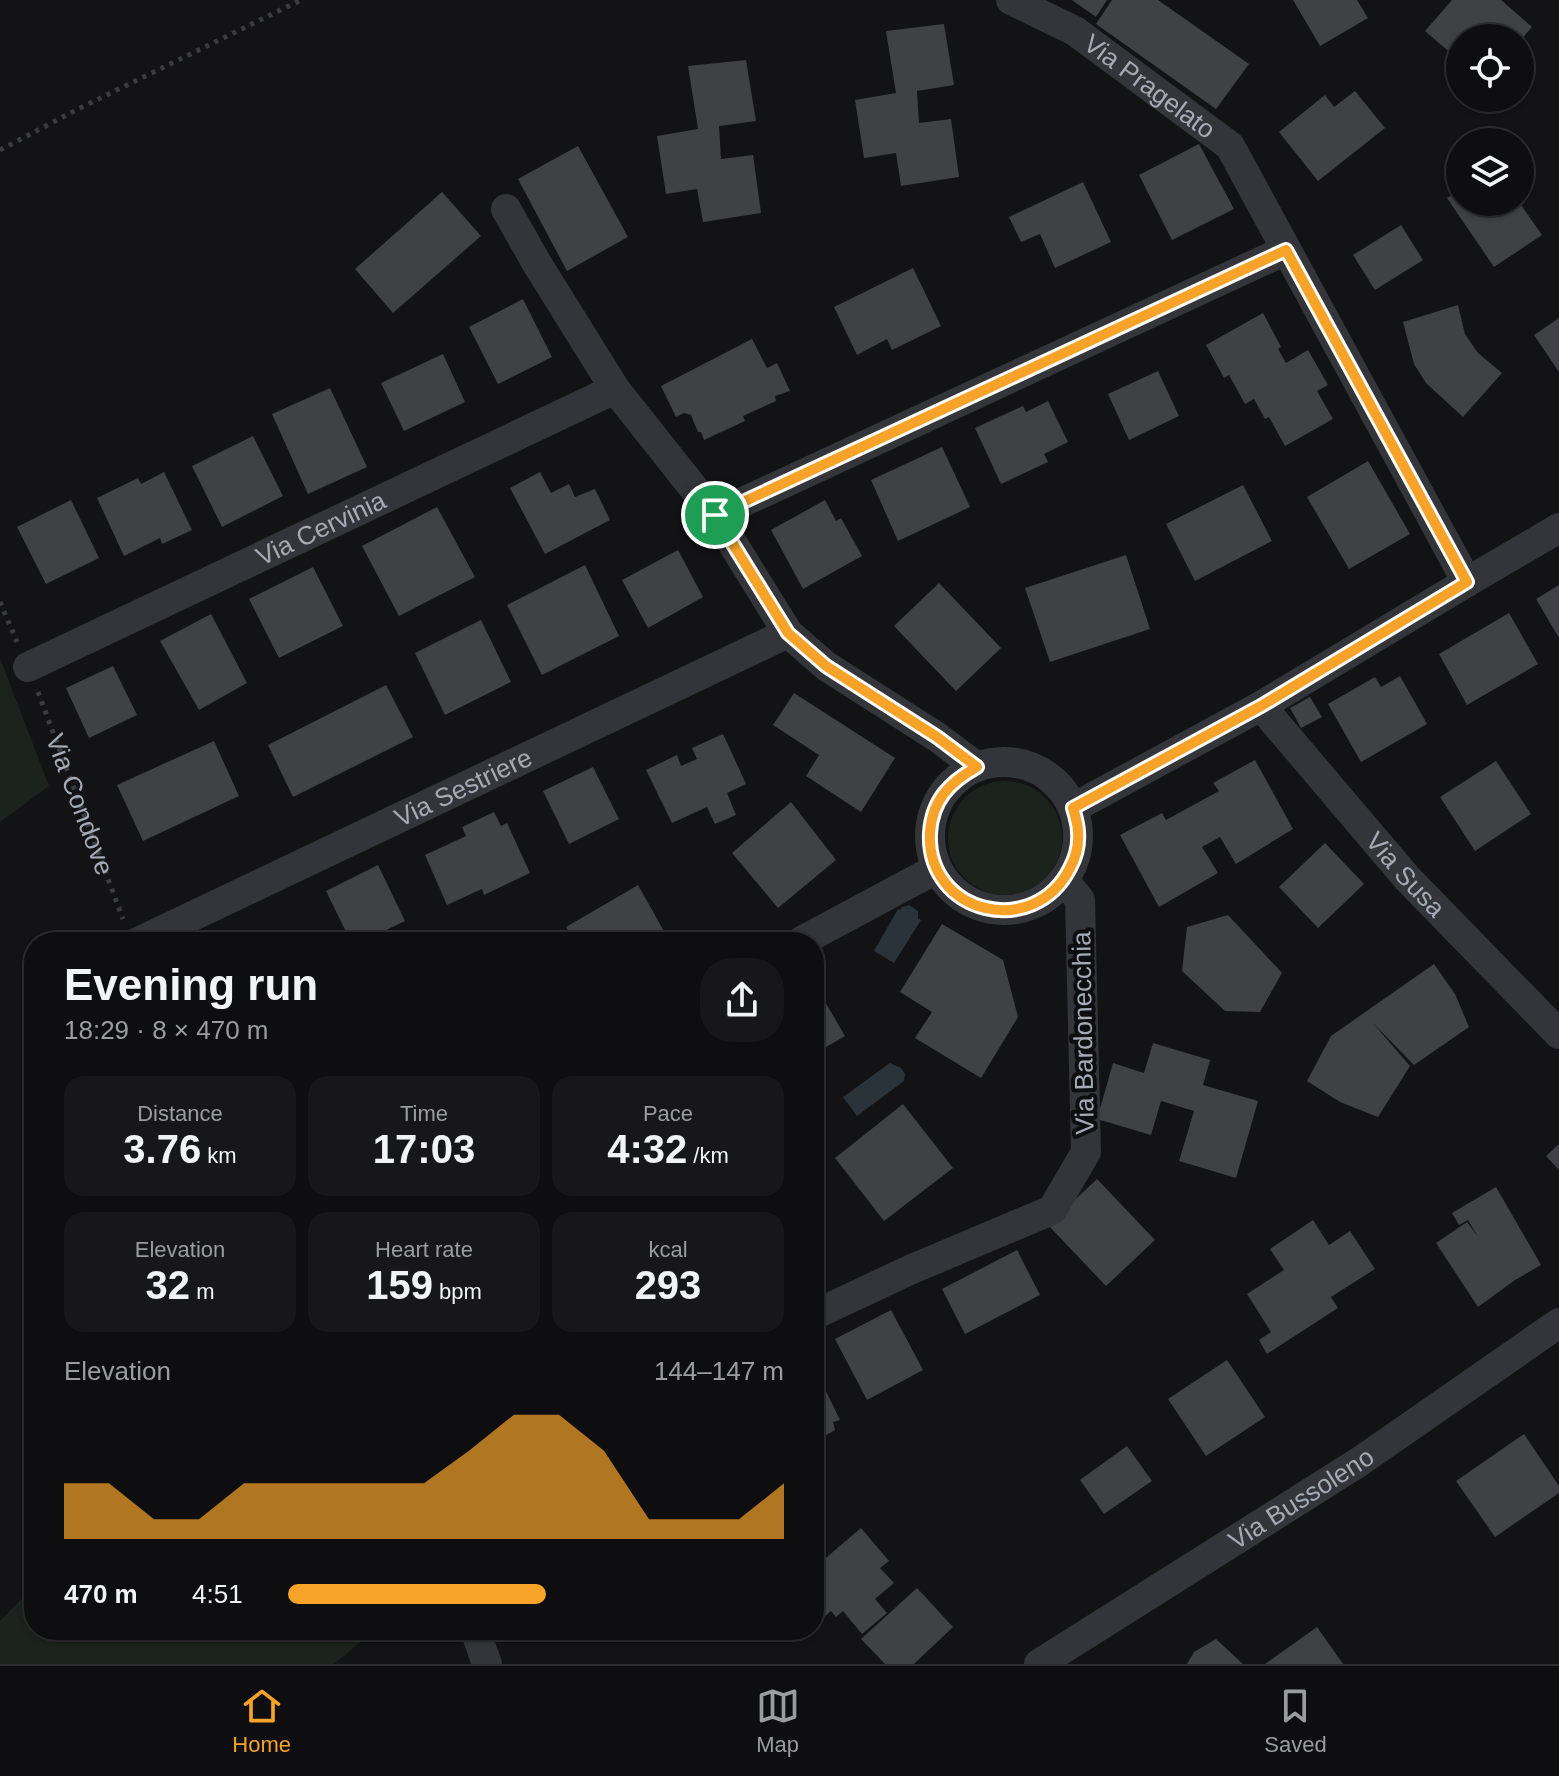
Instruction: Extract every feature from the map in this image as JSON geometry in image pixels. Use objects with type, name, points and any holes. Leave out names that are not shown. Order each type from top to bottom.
[{"type":"street","name":"Via Pragelato","points":[[1011,0],[1075,31],[1230,146],[1467,582]]},
{"type":"street","points":[[506,209],[615,389],[715,515],[788,633],[826,666],[937,737],[977,767]]},
{"type":"street","points":[[715,515],[1286,250]]},
{"type":"street","name":"Via Cervinia","points":[[28,667],[615,389]]},
{"type":"street","points":[[1073,808],[1261,706],[1559,528]]},
{"type":"street","name":"Via Sestriere","points":[[139,932],[788,633]]},
{"type":"street","name":"Via Susa","points":[[1261,706],[1407,878],[1559,1034]]},
{"type":"street","points":[[999,762],[1022,764],[1044,773],[1061,788],[1073,808],[1078,832],[1076,857],[1064,880],[1047,898],[1024,909],[998,911],[972,904],[951,890],[936,869],[929,845],[931,820],[940,797],[957,778],[977,767],[999,762]]},
{"type":"street","points":[[819,932],[936,869]]},
{"type":"street","name":"Via Bardonecchia","points":[[824,1310],[1052,1210],[1086,1152],[1080,900],[1064,880]]},
{"type":"street","name":"Via Bussoleno","points":[[1039,1664],[1359,1462],[1559,1323]]},
{"type":"street","points":[[479,1640],[487,1664]]},
{"type":"path","points":[[0,150],[301,0]]},
{"type":"path","name":"Via Condove","points":[[0,602],[131,932]]},
{"type":"shaded area","points":[[0,658],[49,786],[0,822]]},
{"type":"shaded area","points":[[1005,781],[1027,785],[1045,798],[1058,816],[1062,838],[1058,860],[1045,878],[1027,891],[1005,895],[983,891],[965,878],[952,860],[948,838],[952,816],[965,798],[983,785]]},
{"type":"shaded area","points":[[909,905],[918,911],[921,920],[894,963],[874,951],[898,909]]},
{"type":"shaded area","points":[[890,1063],[901,1068],[905,1074],[904,1081],[857,1116],[843,1097]]},
{"type":"shaded area","points":[[24,1596],[24,1640],[363,1640],[334,1664],[0,1664],[0,1621]]},
{"type":"building","points":[[1072,0],[1107,0],[1096,17]]},
{"type":"building","points":[[1112,0],[1158,0],[1249,64],[1216,109],[1096,24]]},
{"type":"building","points":[[1293,0],[1357,0],[1368,18],[1320,46]]},
{"type":"building","points":[[1452,0],[1501,0],[1529,24],[1446,24],[1446,49],[1425,31]]},
{"type":"building","points":[[944,24],[954,85],[917,91],[919,123],[951,119],[959,177],[901,186],[896,153],[864,158],[855,100],[896,93],[886,31]]},
{"type":"building","points":[[746,60],[756,121],[719,126],[721,159],[753,155],[761,213],[703,222],[697,189],[666,194],[657,136],[698,129],[688,66]]},
{"type":"building","points":[[1355,91],[1385,128],[1318,181],[1279,132],[1325,95],[1334,107]]},
{"type":"building","points":[[1199,144],[1234,209],[1172,240],[1139,175]]},
{"type":"building","points":[[578,146],[628,237],[567,271],[518,179]]},
{"type":"building","points":[[1083,182],[1111,242],[1055,268],[1040,234],[1021,242],[1009,217]]},
{"type":"building","points":[[442,192],[481,236],[393,313],[355,269]]},
{"type":"building","points":[[1459,216],[1529,216],[1542,235],[1494,267]]},
{"type":"building","points":[[1401,225],[1423,260],[1375,290],[1353,255]]},
{"type":"building","points":[[913,268],[941,326],[892,350],[887,339],[857,355],[834,307]]},
{"type":"building","points":[[523,299],[552,357],[498,384],[469,327]]},
{"type":"building","points":[[1458,305],[1465,334],[1478,353],[1502,373],[1463,417],[1426,383],[1414,364],[1403,322]]},
{"type":"building","points":[[1263,313],[1286,363],[1308,350],[1328,385],[1317,391],[1333,419],[1285,446],[1269,417],[1265,419],[1254,399],[1245,404],[1229,375],[1224,378],[1206,345]]},
{"type":"building","points":[[1559,318],[1559,372],[1534,335]]},
{"type":"building","points":[[752,339],[767,368],[777,363],[790,391],[775,396],[776,401],[743,416],[745,421],[704,440],[691,415],[684,413],[676,417],[661,386]]},
{"type":"building","points":[[443,354],[465,402],[404,431],[381,383]]},
{"type":"building","points":[[1158,371],[1179,416],[1129,440],[1108,394]]},
{"type":"building","points":[[330,388],[367,467],[308,494],[272,414]]},
{"type":"building","points":[[1048,401],[1068,442],[1044,454],[1048,462],[1001,484],[975,428],[1023,406],[1026,412]]},
{"type":"building","points":[[253,436],[283,496],[222,527],[192,466]]},
{"type":"building","points":[[942,447],[970,507],[898,541],[871,480]]},
{"type":"building","points":[[1368,461],[1410,534],[1349,569],[1307,497]]},
{"type":"building","points":[[164,472],[192,530],[162,544],[160,538],[124,556],[97,498],[138,478],[141,484]]},
{"type":"building","points":[[540,472],[551,493],[569,484],[575,497],[595,489],[610,520],[545,554],[510,488]]},
{"type":"building","points":[[1243,485],[1272,541],[1195,581],[1166,524]]},
{"type":"building","points":[[71,500],[99,558],[46,584],[17,527]]},
{"type":"building","points":[[825,500],[836,521],[841,518],[862,556],[803,589],[771,530]]},
{"type":"building","points":[[437,507],[475,577],[399,616],[362,546]]},
{"type":"building","points":[[678,550],[703,597],[648,628],[622,580]]},
{"type":"building","points":[[1126,555],[1150,629],[1050,662],[1025,588]]},
{"type":"building","points":[[585,565],[619,636],[542,675],[507,605]]},
{"type":"building","points":[[313,567],[343,626],[279,658],[249,599]]},
{"type":"building","points":[[939,583],[1001,648],[956,691],[894,626]]},
{"type":"building","points":[[1559,585],[1559,638],[1536,599]]},
{"type":"building","points":[[1509,613],[1538,664],[1467,705],[1439,654]]},
{"type":"building","points":[[211,614],[247,683],[199,710],[160,641]]},
{"type":"building","points":[[481,620],[511,682],[445,715],[415,653]]},
{"type":"building","points":[[113,666],[137,715],[89,738],[66,688]]},
{"type":"building","points":[[1400,676],[1427,724],[1361,762],[1328,704],[1375,677],[1381,687]]},
{"type":"building","points":[[386,685],[413,737],[293,797],[268,745]]},
{"type":"building","points":[[794,693],[895,758],[861,812],[806,776],[819,755],[773,725]]},
{"type":"building","points":[[1310,697],[1322,717],[1301,728],[1290,708]]},
{"type":"building","points":[[723,734],[746,784],[727,793],[736,815],[715,824],[707,807],[672,823],[646,770],[677,755],[681,766],[697,759],[692,748]]},
{"type":"building","points":[[214,741],[239,796],[143,841],[117,785]]},
{"type":"building","points":[[1255,760],[1293,829],[1236,864],[1220,837],[1202,847],[1218,873],[1159,907],[1120,835],[1162,813],[1166,820],[1219,791],[1213,783]]},
{"type":"building","points":[[1496,761],[1531,814],[1475,851],[1440,797]]},
{"type":"building","points":[[593,767],[619,819],[569,844],[543,791]]},
{"type":"building","points":[[791,802],[836,860],[778,908],[732,853]]},
{"type":"building","points":[[494,812],[501,826],[507,823],[530,873],[484,895],[482,889],[447,905],[425,855],[466,836],[462,827]]},
{"type":"building","points":[[1325,843],[1364,884],[1318,928],[1279,887]]},
{"type":"building","points":[[378,865],[405,921],[382,932],[346,932],[326,891]]},
{"type":"building","points":[[638,885],[664,932],[569,932],[566,927]]},
{"type":"building","points":[[1228,915],[1282,973],[1260,1012],[1225,1011],[1182,971],[1187,927]]},
{"type":"building","points":[[942,924],[1003,960],[1018,1017],[981,1078],[915,1038],[932,1012],[900,992]]},
{"type":"building","points":[[1434,964],[1455,994],[1469,1027],[1414,1065],[1372,1022],[1410,1066],[1378,1117],[1340,1102],[1307,1081],[1331,1036]]},
{"type":"building","points":[[824,1000],[845,1036],[824,1048]]},
{"type":"building","points":[[1153,1043],[1210,1060],[1203,1085],[1258,1101],[1236,1178],[1179,1161],[1194,1111],[1161,1101],[1151,1135],[1097,1119],[1113,1063],[1144,1073]]},
{"type":"building","points":[[903,1104],[953,1168],[884,1221],[835,1158]]},
{"type":"building","points":[[1559,1144],[1559,1170],[1546,1156]]},
{"type":"building","points":[[1097,1179],[1155,1240],[1106,1286],[1048,1225]]},
{"type":"building","points":[[1496,1187],[1541,1265],[1478,1307],[1436,1243],[1467,1222],[1478,1237],[1468,1220],[1459,1225],[1452,1213]]},
{"type":"building","points":[[1313,1220],[1329,1245],[1350,1231],[1375,1269],[1331,1297],[1338,1308],[1267,1354],[1259,1340],[1271,1332],[1247,1294],[1284,1270],[1270,1249]]},
{"type":"building","points":[[1017,1250],[1040,1295],[965,1334],[942,1289]]},
{"type":"building","points":[[891,1310],[923,1370],[867,1400],[835,1339]]},
{"type":"building","points":[[1227,1360],[1265,1417],[1206,1456],[1168,1399]]},
{"type":"building","points":[[824,1387],[840,1420],[833,1422],[835,1430],[824,1436]]},
{"type":"building","points":[[1524,1434],[1559,1486],[1559,1493],[1495,1537],[1456,1481]]},
{"type":"building","points":[[1127,1446],[1152,1481],[1104,1514],[1080,1480]]},
{"type":"building","points":[[861,1528],[889,1561],[880,1568],[894,1583],[875,1599],[887,1613],[862,1634],[843,1611],[836,1617],[831,1611],[824,1617],[824,1559]]},
{"type":"building","points":[[917,1588],[953,1627],[914,1664],[885,1664],[861,1639]]},
{"type":"building","points":[[1317,1627],[1343,1664],[1265,1664]]},
{"type":"building","points":[[1216,1639],[1243,1664],[1187,1664],[1194,1652]]},
{"type":"route","points":[[1286,250],[1467,582],[1261,706],[1073,808],[1078,832],[1076,857],[1064,880],[1047,898],[1024,909],[998,911],[972,904],[951,890],[936,869],[929,845],[931,820],[940,797],[957,778],[977,767],[937,737],[826,666],[788,633],[715,515],[1286,250]]}]
